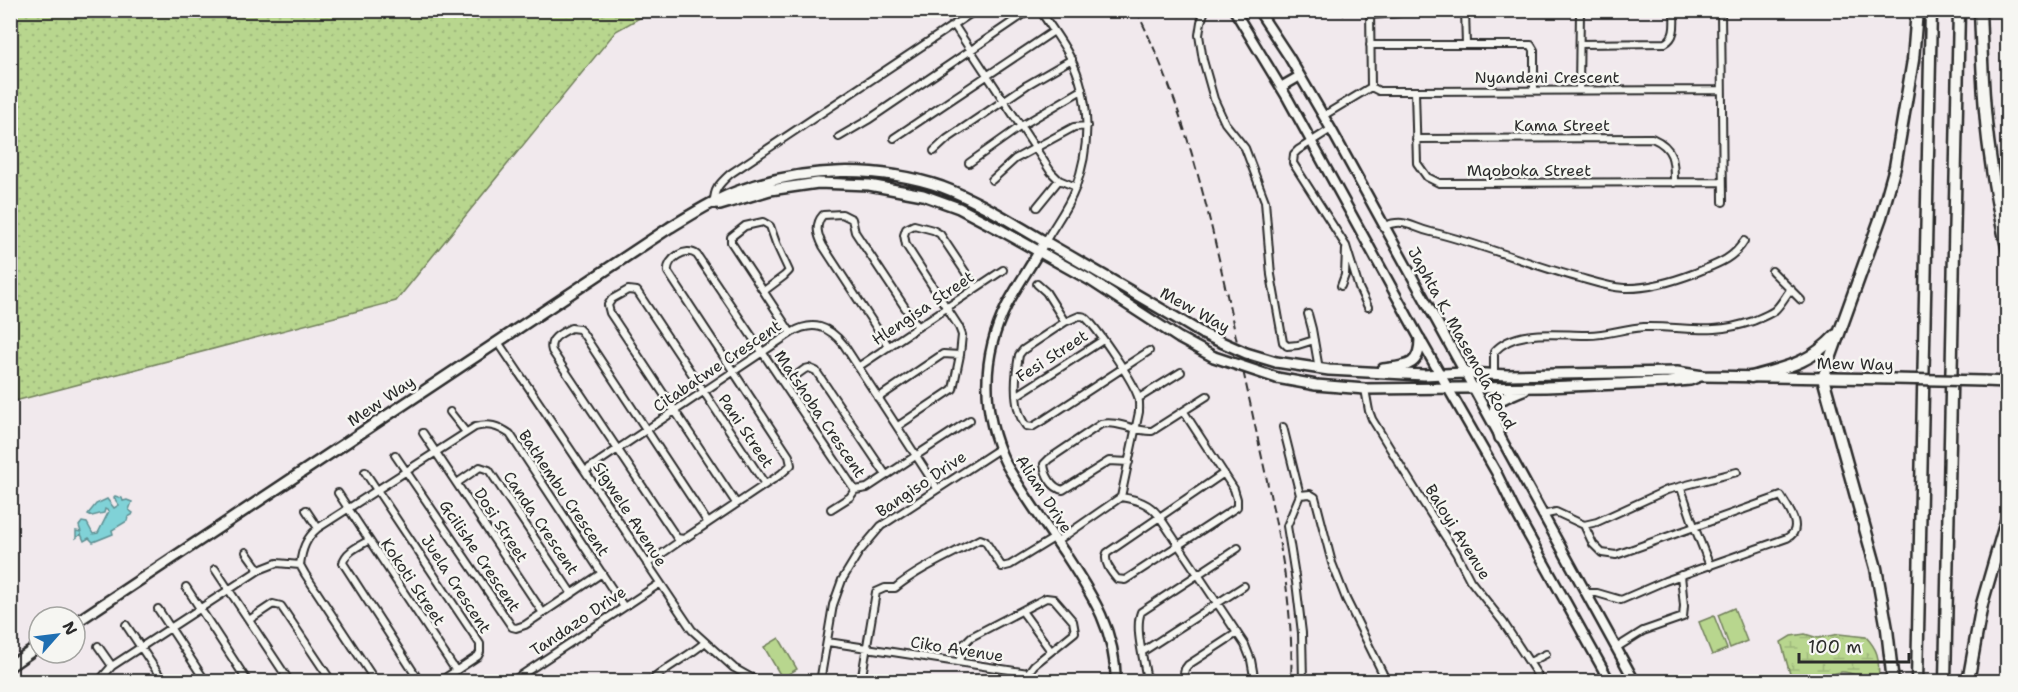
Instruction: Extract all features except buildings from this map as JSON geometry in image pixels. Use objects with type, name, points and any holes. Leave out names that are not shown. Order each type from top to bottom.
[{"type":"highway","points":[[1893,681],[1887,629],[1876,568],[1823,378],[1881,217],[1895,167],[1913,60],[1917,10]]},
{"type":"highway","points":[[1917,681],[1931,10]]},
{"type":"highway","points":[[1945,681],[1959,10]]},
{"type":"highway","points":[[1980,10],[1984,106],[1989,154],[2007,251]]},
{"type":"highway","points":[[1751,377],[1802,362],[1822,349],[1840,330]]},
{"type":"highway","points":[[1968,681],[1982,604],[2007,514]]},
{"type":"main road","points":[[1234,10],[1281,87],[1610,681]]},
{"type":"main road","name":"Japhta K. Masemola Road","points":[[1258,10],[1331,129],[1635,681]]},
{"type":"main road","points":[[1281,87],[1300,76]]},
{"type":"main road","name":"Mew Way","points":[[87,615],[669,228],[739,190],[792,176],[830,172],[875,173],[941,187],[978,203],[1203,334],[1246,353],[1276,362],[1319,369],[1424,375],[1677,372],[1703,376],[2007,382]]},
{"type":"main road","name":"Mew Way","points":[[711,205],[796,185],[826,183],[869,185],[923,195],[959,208],[1090,280],[1179,338],[1214,357],[1277,378],[1316,385],[1365,389],[1448,389],[1668,382],[1703,376]]},
{"type":"main road","name":"Aliam Drive","points":[[1045,242],[1006,307],[994,336],[989,354],[986,383],[987,407],[999,449],[1013,477],[1096,601],[1114,652],[1116,681]]},
{"type":"main road","points":[[1360,372],[1399,368],[1411,364],[1419,356],[1420,339]]},
{"type":"main road","points":[[1500,438],[1493,413],[1496,402],[1530,387]]},
{"type":"main road","points":[[10,666],[27,654]]},
{"type":"street","points":[[711,205],[717,187],[730,174],[976,10]]},
{"type":"street","points":[[839,137],[868,120],[1030,10]]},
{"type":"street","points":[[1040,10],[1072,59],[1082,90],[1087,126],[1085,149],[1076,187],[1045,242]]},
{"type":"street","points":[[1206,10],[1199,35],[1203,60],[1214,99],[1225,123],[1245,148],[1265,201],[1272,275],[1283,342],[1287,346],[1295,346],[1314,340]]},
{"type":"street","points":[[1326,10],[1400,14]]},
{"type":"street","points":[[1466,10],[1466,45]]},
{"type":"street","points":[[1579,90],[1580,10]]},
{"type":"street","points":[[1580,44],[1665,43],[1671,39],[1673,34],[1674,10]]},
{"type":"street","points":[[1721,10],[1723,202]]},
{"type":"street","points":[[1323,116],[1371,87],[1368,12]]},
{"type":"street","points":[[954,25],[1051,172],[1059,180],[1076,187]]},
{"type":"street","points":[[894,138],[1054,31]]},
{"type":"street","points":[[1371,45],[1531,45],[1534,90]]},
{"type":"street","points":[[934,151],[947,139],[1072,59]]},
{"type":"street","name":"Nyandeni Crescent","points":[[1371,87],[1379,91],[1415,92],[1721,90]]},
{"type":"street","points":[[969,163],[1021,126],[1082,90]]},
{"type":"street","name":"Mqoboka Street","points":[[1415,92],[1417,165],[1430,179],[1439,183],[1722,182]]},
{"type":"street","points":[[992,180],[1015,159],[1074,127],[1087,126]]},
{"type":"street","points":[[1331,129],[1294,154],[1293,163],[1346,246],[1359,288],[1368,307]]},
{"type":"street","name":"Kama Street","points":[[1416,139],[1652,138],[1664,145],[1672,155],[1674,183]]},
{"type":"street","points":[[1037,207],[1059,180]]},
{"type":"street","points":[[889,347],[823,246],[818,229],[822,215],[842,214],[852,219],[857,234],[918,327]]},
{"type":"street","points":[[764,291],[789,271],[770,226],[764,222],[745,226],[734,233],[730,239],[732,246],[791,333]]},
{"type":"street","points":[[1384,226],[1403,222],[1421,230],[1453,237],[1551,270],[1622,288],[1660,284],[1688,276],[1728,258],[1744,241]]},
{"type":"street","points":[[898,426],[953,389],[960,355],[961,331],[906,244],[904,235],[908,227],[917,225],[937,232],[976,288]]},
{"type":"street","points":[[1341,286],[1345,275],[1346,246]]},
{"type":"street","name":"Matshoba Crescent","points":[[733,372],[668,272],[670,262],[685,251],[697,255],[855,490],[862,490],[970,420]]},
{"type":"street","name":"Hlengisa Street","points":[[858,367],[1003,270]]},
{"type":"street","points":[[1772,271],[1802,300]]},
{"type":"street","points":[[1037,284],[1046,292],[1065,322]]},
{"type":"street","points":[[1494,374],[1494,352],[1505,343],[1525,337],[1557,334],[1593,335],[1631,328],[1706,330],[1732,327],[1745,324],[1774,311],[1791,289]]},
{"type":"street","name":"Pani Street","points":[[675,411],[610,313],[608,305],[612,299],[628,290],[637,291],[765,484]]},
{"type":"street","points":[[1308,314],[1319,369]]},
{"type":"street","points":[[1121,497],[1136,429],[1139,398],[1122,369],[1103,340],[1085,317],[1074,316],[1020,353],[1018,361],[1016,396],[1022,420],[1026,426],[1032,427],[1122,369],[1149,351]]},
{"type":"street","points":[[1667,320],[1667,328]]},
{"type":"street","name":"Citabatwe Crescent","points":[[585,471],[791,333],[804,327],[815,326],[827,329],[838,338],[938,488]]},
{"type":"street","points":[[684,538],[675,536],[552,351],[553,339],[566,330],[575,328],[582,333],[708,523]]},
{"type":"street","name":"Fesi Street","points":[[1016,396],[1103,340]]},
{"type":"street","name":"Sigwele Avenue","points":[[498,342],[692,630],[734,668],[759,681]]},
{"type":"street","points":[[878,398],[943,354],[960,355]]},
{"type":"street","points":[[784,384],[806,369],[816,370],[886,475]]},
{"type":"street","points":[[647,564],[789,468],[791,460],[733,372]]},
{"type":"street","points":[[1139,398],[1181,372]]},
{"type":"street","name":"Baloyi Avenue","points":[[1365,389],[1369,411],[1378,429],[1456,553],[1470,580],[1503,622],[1542,681]]},
{"type":"street","points":[[1129,462],[1109,461],[1063,490],[1055,487],[1046,474],[1044,464],[1101,424],[1109,423],[1152,431],[1207,396]]},
{"type":"street","points":[[675,411],[736,503]]},
{"type":"street","points":[[450,412],[465,431]]},
{"type":"street","points":[[1184,412],[1224,473],[1236,494],[1237,507],[1125,580],[1119,581],[1112,573],[1105,558],[1107,552],[1224,473]]},
{"type":"street","name":"Bathembu Crescent","points":[[300,565],[304,546],[318,528],[465,431],[484,424],[502,428],[510,434],[624,607]]},
{"type":"street","points":[[1283,427],[1300,495],[1287,526],[1302,633],[1303,681]]},
{"type":"street","points":[[423,433],[435,452]]},
{"type":"street","name":"Bangiso Drive","points":[[820,681],[833,605],[859,552],[881,526],[999,449]]},
{"type":"street","name":"Dosi Street","points":[[435,452],[543,613]]},
{"type":"street","points":[[395,455],[407,470]]},
{"type":"street","name":"Canda Crescent","points":[[457,483],[480,467],[489,470],[572,594]]},
{"type":"street","name":"Gcilishe Crescent","points":[[407,470],[508,624],[516,628],[520,627],[602,573]]},
{"type":"street","points":[[365,472],[377,490]]},
{"type":"street","points":[[1584,525],[1597,522],[1653,496],[1737,472]]},
{"type":"street","points":[[1681,488],[1710,566]]},
{"type":"street","name":"Juela Crescent","points":[[377,490],[480,644],[478,656],[439,681]]},
{"type":"street","points":[[831,509],[850,497],[855,490]]},
{"type":"street","points":[[338,493],[348,509]]},
{"type":"street","points":[[1300,495],[1310,494],[1315,497],[1332,563],[1346,599],[1387,681]]},
{"type":"street","points":[[1542,515],[1552,512],[1562,513],[1584,525],[1593,544],[1602,554],[1616,555],[1781,496],[1790,512],[1795,526],[1792,536],[1681,575],[1621,600],[1597,593],[1586,593]]},
{"type":"street","points":[[861,681],[873,601],[878,591],[885,588],[896,588],[923,569],[980,539],[985,541],[1002,567],[1010,565],[1055,540],[1121,497],[1142,501],[1160,516],[1237,633],[1251,660],[1255,681]]},
{"type":"street","name":"Kokoti Street","points":[[348,509],[456,671]]},
{"type":"street","points":[[306,510],[318,528]]},
{"type":"street","points":[[368,541],[348,554],[343,559],[343,563],[420,681]]},
{"type":"street","points":[[1147,681],[1138,620],[1141,612],[1238,548]]},
{"type":"street","points":[[246,552],[259,570]]},
{"type":"street","points":[[98,681],[112,666],[259,570],[277,562],[300,565],[376,681]]},
{"type":"street","points":[[215,569],[290,681]]},
{"type":"street","points":[[1616,648],[1643,631],[1683,617],[1681,575]]},
{"type":"street","name":"Tandazo Drive","points":[[511,681],[659,584]]},
{"type":"street","points":[[1142,652],[1244,586]]},
{"type":"street","points":[[186,587],[248,681]]},
{"type":"street","points":[[959,662],[966,640],[1048,597],[1056,600],[1070,616],[1075,632],[1034,665],[1028,673]]},
{"type":"street","points":[[249,620],[273,604],[281,606],[332,681]]},
{"type":"street","points":[[158,609],[206,681]]},
{"type":"street","points":[[1022,611],[1052,651]]},
{"type":"street","points":[[126,625],[160,680]]},
{"type":"street","points":[[1182,681],[1188,665],[1237,633]]},
{"type":"street","name":"Ciko Avenue","points":[[828,642],[1028,673],[1042,681]]},
{"type":"street","points":[[650,681],[662,671],[692,654],[704,643]]},
{"type":"street","points":[[99,646],[112,666]]},
{"type":"street","points":[[1530,662],[1546,654]]},
{"type":"green space","points":[[11,10],[652,11],[616,31],[396,301],[11,402]]},
{"type":"green space","points":[[1734,608],[1747,641],[1730,648],[1718,615]]},
{"type":"green space","points":[[1714,616],[1727,649],[1712,655],[1699,622]]},
{"type":"green space","points":[[1805,634],[1818,638],[1839,634],[1866,637],[1876,653],[1879,681],[1838,672],[1822,681],[1792,681],[1781,642],[1791,636]]},
{"type":"green space","points":[[779,638],[797,669],[782,678],[764,647]]},
{"type":"water","points":[[115,496],[122,498],[123,501],[132,502],[129,510],[133,513],[127,521],[112,530],[113,534],[93,542],[89,538],[84,541],[81,534],[76,538],[76,531],[81,532],[79,526],[82,522],[87,523],[93,534],[98,533],[109,511],[105,509],[104,513],[92,516],[88,514],[96,504],[107,499],[114,508],[119,505]]},
{"type":"railway","points":[[1136,10],[1158,57],[1176,106],[1192,155],[1218,255],[1280,543],[1289,612],[1291,682]]}]
